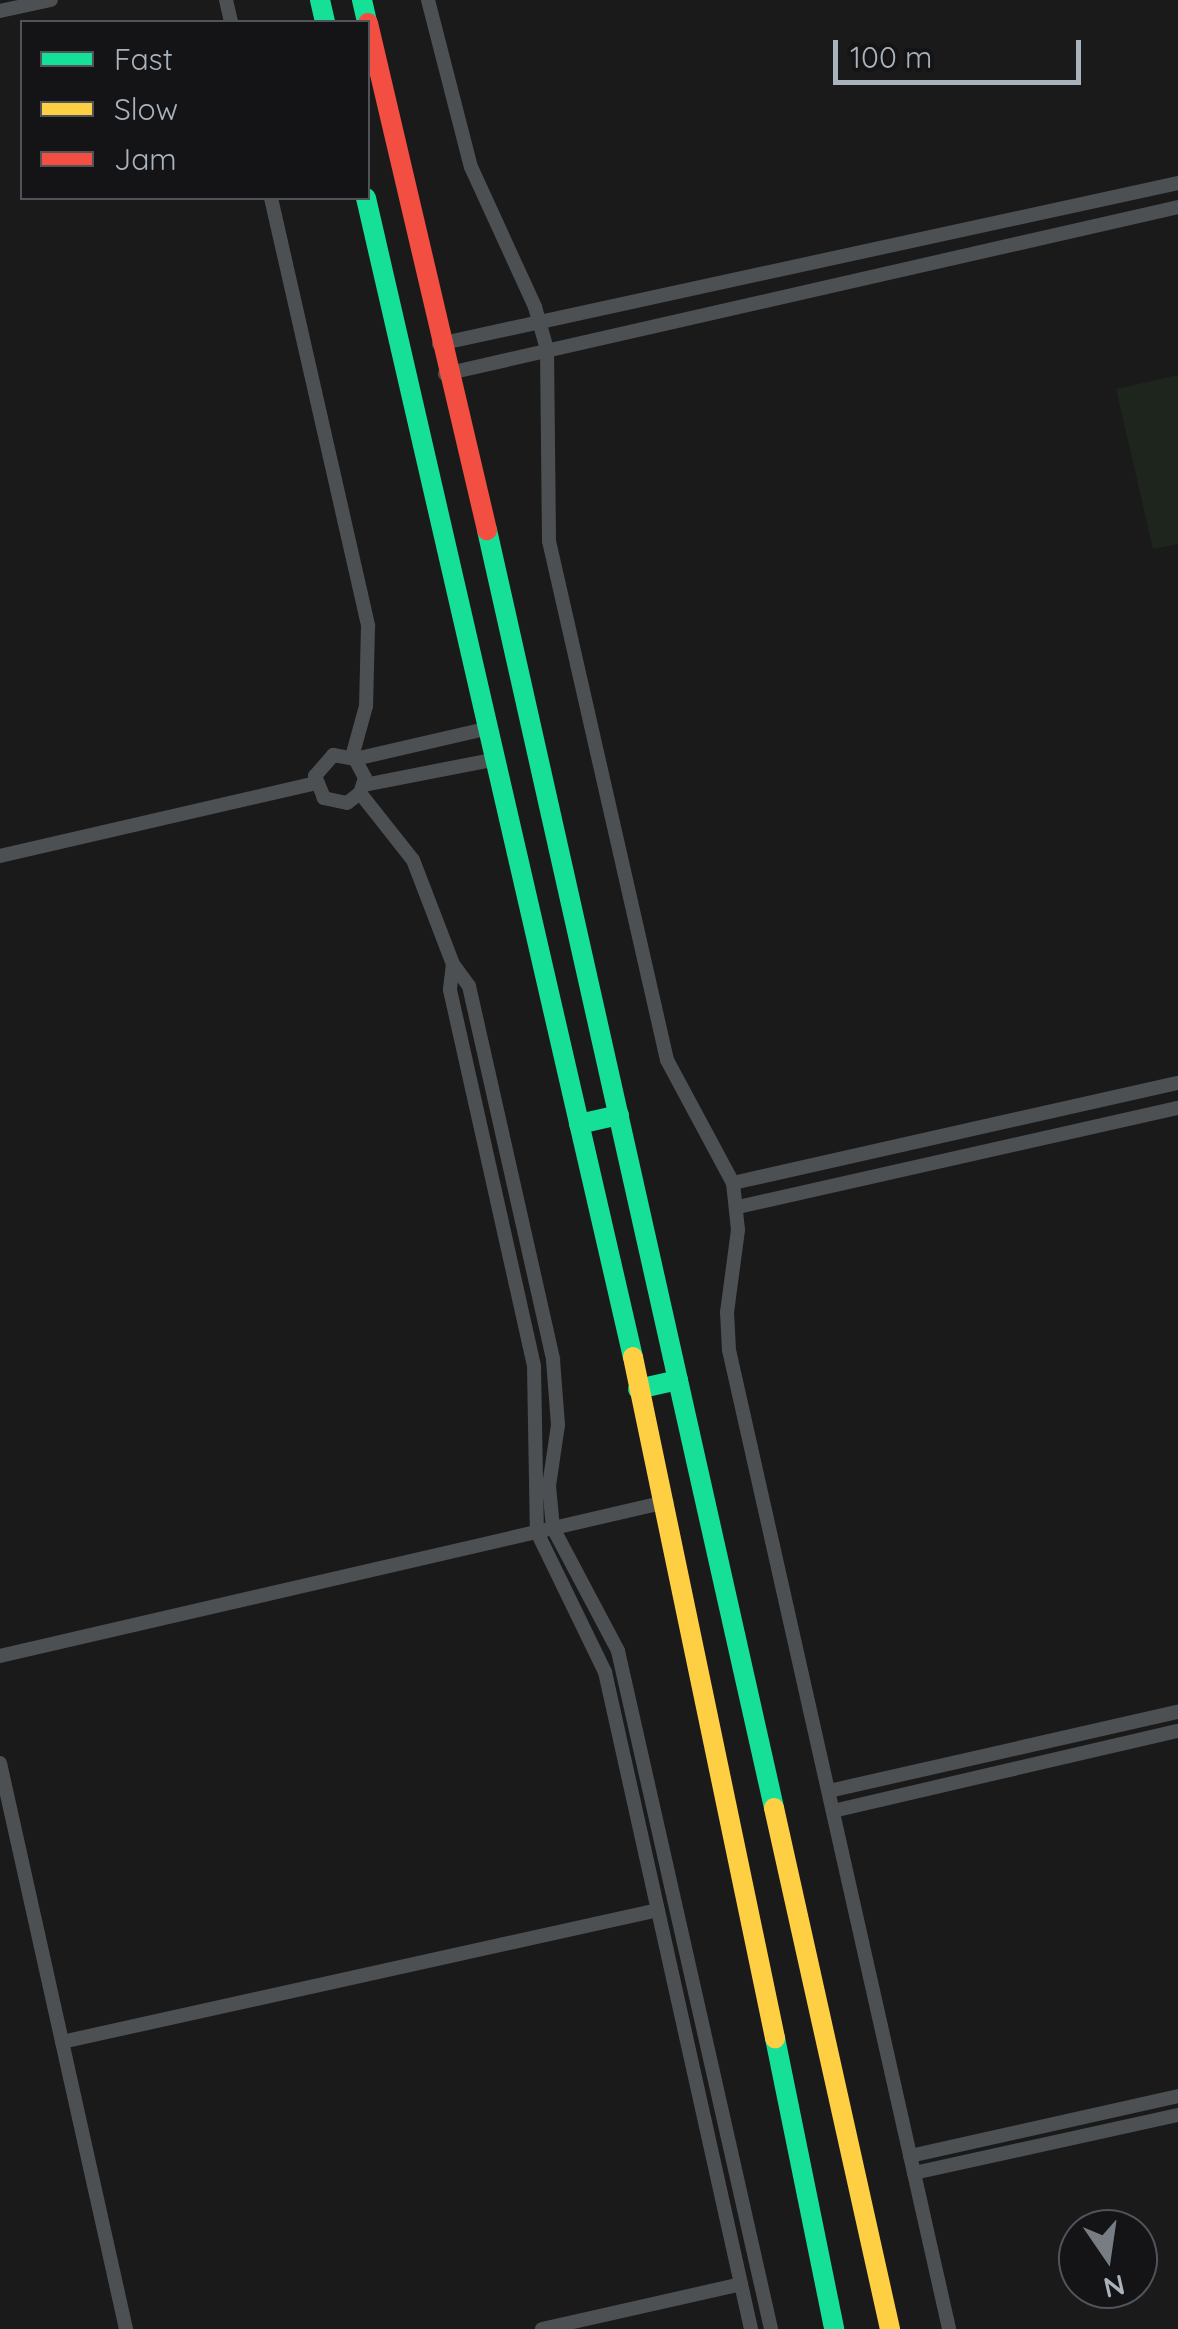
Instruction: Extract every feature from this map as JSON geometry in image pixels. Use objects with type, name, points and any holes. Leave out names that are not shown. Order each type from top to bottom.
[{"type":"street","points":[[0,11],[51,0]]},
{"type":"street","points":[[428,0],[471,168],[541,323],[547,349],[549,541],[666,1060],[733,1184],[738,1206],[730,1350],[949,2329]]},
{"type":"street","points":[[370,32],[619,1115],[890,2329]]},
{"type":"street","points":[[439,344],[1178,182]]},
{"type":"street","points":[[271,200],[368,626],[366,706],[354,758],[362,789],[414,860],[453,964],[469,986],[552,1360],[558,1424],[549,1486],[553,1528],[618,1652],[771,2329]]},
{"type":"street","points":[[366,200],[666,1502],[834,2329]]},
{"type":"street","points":[[446,374],[1178,207]]},
{"type":"street","points":[[315,784],[326,758],[354,758],[489,728]]},
{"type":"street","points":[[315,784],[324,798],[339,804],[362,789],[496,759]]},
{"type":"street","points":[[0,856],[315,784]]},
{"type":"street","points":[[453,964],[450,990],[534,1366],[537,1532],[602,1660],[751,2329]]},
{"type":"street","points":[[733,1184],[1178,1082]]},
{"type":"street","points":[[738,1206],[1178,1108]]},
{"type":"street","points":[[580,1124],[619,1115]]},
{"type":"street","points":[[638,1389],[678,1380]]},
{"type":"street","points":[[0,1656],[666,1502]]},
{"type":"street","points":[[829,1792],[1178,1712]]},
{"type":"street","points":[[833,1811],[1178,1731]]},
{"type":"street","points":[[0,1763],[126,2329]]},
{"type":"street","points":[[62,2042],[658,1910]]},
{"type":"street","points":[[910,2156],[1178,2096]]},
{"type":"street","points":[[914,2172],[1178,2115]]},
{"type":"street","points":[[542,2329],[741,2284]]},
{"type":"shaded area","points":[[1178,375],[1178,544],[1153,549],[1116,389]]},
{"type":"traffic: fast","points":[[320,0],[325,20]]},
{"type":"traffic: fast","points":[[362,0],[367,20]]},
{"type":"traffic: fast","points":[[366,200],[633,1357]]},
{"type":"traffic: fast","points":[[487,530],[774,1808]]},
{"type":"traffic: fast","points":[[579,1124],[619,1115]]},
{"type":"traffic: fast","points":[[638,1389],[678,1380]]},
{"type":"traffic: fast","points":[[775,2038],[834,2329]]},
{"type":"traffic: slow","points":[[633,1357],[775,2038]]},
{"type":"traffic: slow","points":[[774,1808],[890,2329]]},
{"type":"traffic: jam","points":[[370,32],[487,530]]}]
